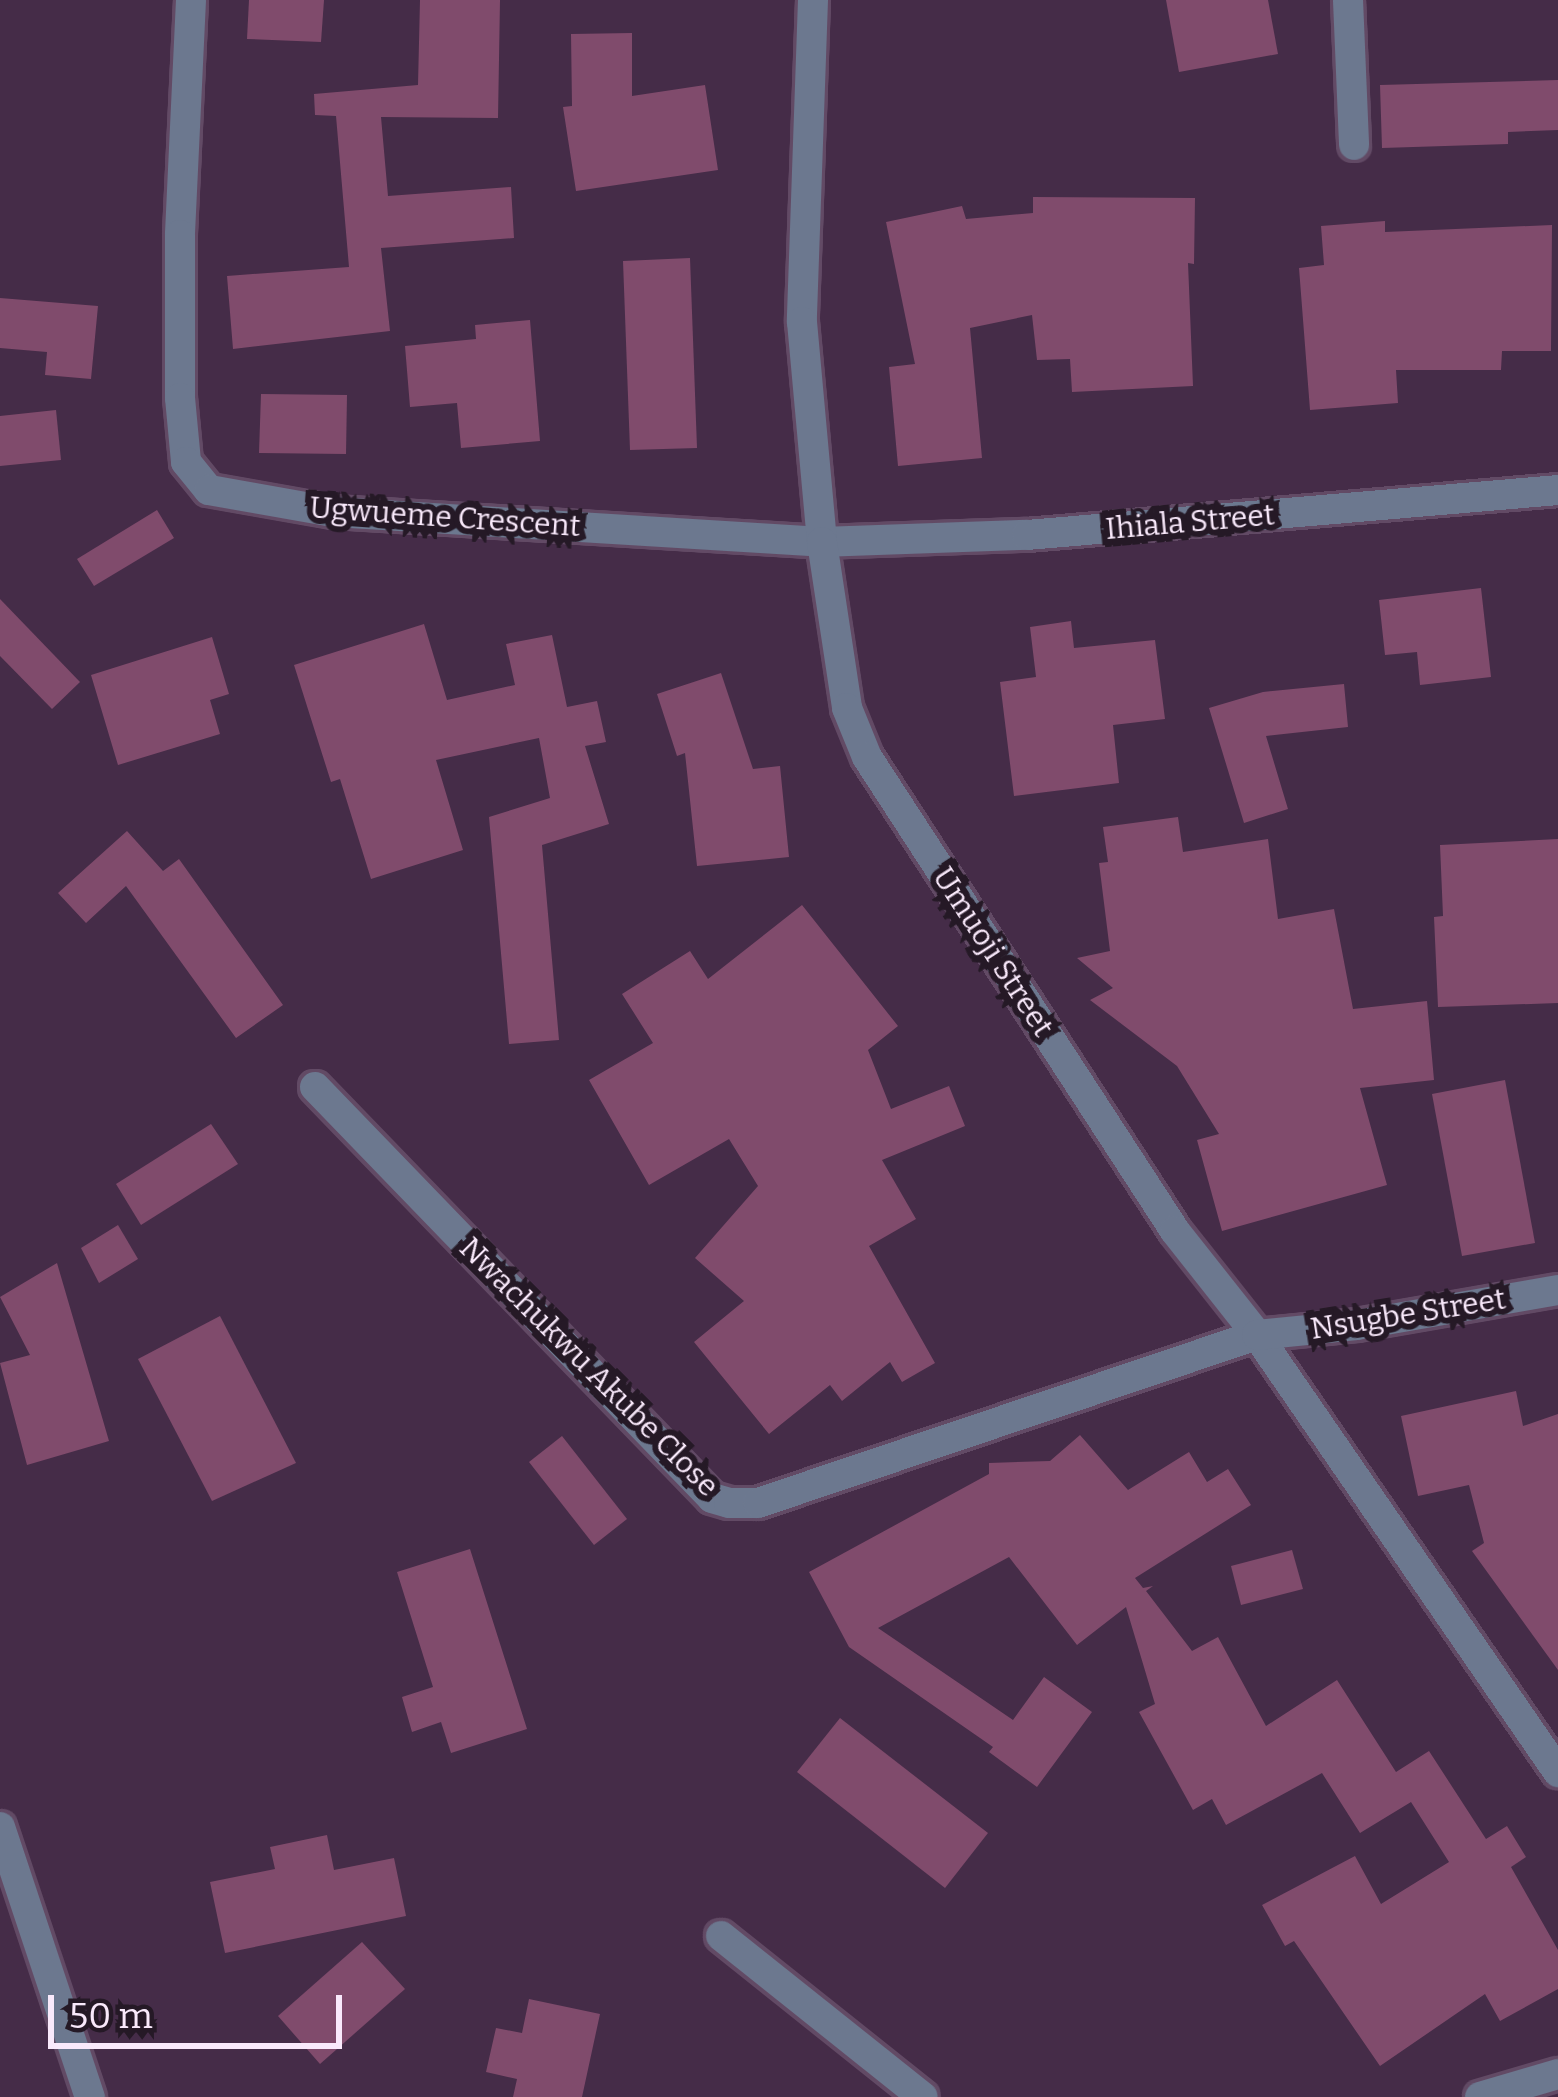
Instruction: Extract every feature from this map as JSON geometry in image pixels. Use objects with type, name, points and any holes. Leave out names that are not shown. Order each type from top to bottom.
[{"type":"street","name":"Ugwueme Crescent","points":[[191,0],[180,235],[180,398],[186,462],[196,480],[209,490],[334,512],[822,542]]},
{"type":"street","name":"Umuoji Street","points":[[813,0],[802,322],[822,542],[848,708],[867,757],[1175,1231],[1257,1335],[1558,1772]]},
{"type":"street","points":[[1348,0],[1354,145]]},
{"type":"street","name":"Ihiala Street","points":[[822,542],[1028,535],[1558,490]]},
{"type":"street","name":"Nwachukwu Akube Close","points":[[315,1087],[712,1498],[729,1503],[758,1503],[1257,1335]]},
{"type":"street","name":"Nsugbe Street","points":[[1257,1335],[1358,1325],[1558,1290]]},
{"type":"street","points":[[0,1827],[90,2097]]},
{"type":"street","points":[[721,1936],[923,2097]]},
{"type":"street","points":[[1480,2097],[1558,2074]]},
{"type":"building","points":[[249,0],[324,0],[321,42],[247,39]]},
{"type":"building","points":[[420,0],[500,0],[498,118],[381,117],[388,196],[511,187],[514,238],[381,248],[390,331],[233,349],[227,276],[349,267],[336,116],[315,115],[314,94],[418,85]]},
{"type":"building","points":[[1166,0],[1268,0],[1278,54],[1179,72]]},
{"type":"building","points":[[632,33],[632,96],[705,85],[718,170],[576,191],[563,107],[572,106],[571,34]]},
{"type":"building","points":[[1558,80],[1558,130],[1508,132],[1508,144],[1382,148],[1380,85]]},
{"type":"building","points":[[1033,197],[1195,198],[1194,264],[1188,263],[1193,386],[1072,392],[1070,359],[1037,360],[1032,315],[970,328],[982,458],[898,466],[889,367],[915,364],[886,222],[962,206],[966,219],[1033,213]]},
{"type":"building","points":[[1385,221],[1385,232],[1552,225],[1551,351],[1502,351],[1501,370],[1396,370],[1398,403],[1310,410],[1299,268],[1324,265],[1321,226]]},
{"type":"building","points":[[690,258],[697,448],[630,450],[623,261]]},
{"type":"building","points":[[0,298],[98,306],[91,379],[45,375],[47,352],[0,348]]},
{"type":"building","points":[[530,320],[540,441],[461,448],[457,403],[410,407],[405,346],[476,339],[475,325]]},
{"type":"building","points":[[261,394],[347,395],[346,454],[259,453]]},
{"type":"building","points":[[56,410],[61,460],[0,466],[0,416]]},
{"type":"building","points":[[157,510],[174,538],[94,586],[77,559]]},
{"type":"building","points":[[1481,588],[1491,677],[1420,685],[1417,652],[1385,655],[1379,600]]},
{"type":"building","points":[[0,599],[80,682],[52,709],[0,656]]},
{"type":"building","points":[[1071,621],[1074,648],[1155,640],[1165,719],[1113,725],[1119,783],[1014,796],[1000,682],[1036,677],[1030,627]]},
{"type":"building","points":[[424,624],[447,700],[515,685],[506,644],[552,635],[567,707],[597,701],[606,742],[585,746],[609,824],[542,845],[559,1040],[509,1044],[489,817],[550,798],[539,738],[436,760],[463,850],[371,879],[340,779],[331,782],[294,665]]},
{"type":"building","points":[[212,637],[229,694],[210,700],[220,734],[118,765],[91,675]]},
{"type":"building","points":[[721,673],[753,769],[780,766],[789,857],[697,866],[685,753],[677,756],[657,694]]},
{"type":"building","points":[[1344,684],[1348,727],[1266,736],[1288,809],[1244,823],[1209,708],[1263,692]]},
{"type":"building","points":[[1178,817],[1183,852],[1268,839],[1278,919],[1334,909],[1353,1009],[1427,1001],[1434,1080],[1360,1088],[1387,1185],[1222,1231],[1197,1140],[1219,1134],[1177,1066],[1090,1000],[1113,988],[1077,958],[1110,951],[1099,863],[1108,862],[1103,827]]},
{"type":"building","points":[[127,831],[163,871],[179,859],[283,1005],[236,1038],[126,886],[86,923],[58,893]]},
{"type":"building","points":[[1558,839],[1558,1003],[1438,1007],[1434,917],[1443,916],[1440,845]]},
{"type":"building","points":[[802,905],[898,1026],[868,1050],[891,1109],[949,1086],[965,1126],[882,1160],[916,1219],[869,1246],[935,1363],[902,1382],[890,1362],[842,1401],[830,1385],[769,1434],[694,1342],[744,1301],[695,1258],[758,1186],[729,1139],[649,1185],[589,1080],[653,1043],[622,994],[690,951],[708,979]]},
{"type":"building","points":[[1505,1080],[1535,1243],[1462,1256],[1432,1094]]},
{"type":"building","points":[[211,1124],[238,1164],[141,1225],[116,1184]]},
{"type":"building","points":[[118,1225],[138,1259],[99,1283],[81,1248]]},
{"type":"building","points":[[57,1263],[109,1441],[27,1465],[0,1363],[30,1355],[0,1297]]},
{"type":"building","points":[[220,1316],[296,1463],[212,1501],[138,1359]]},
{"type":"building","points":[[1516,1391],[1523,1426],[1558,1414],[1558,1670],[1472,1551],[1484,1543],[1469,1485],[1418,1496],[1401,1416]]},
{"type":"building","points":[[1080,1435],[1128,1490],[1189,1452],[1207,1482],[1228,1469],[1251,1505],[1135,1578],[1143,1588],[1153,1586],[1146,1591],[1192,1651],[1218,1637],[1266,1726],[1337,1680],[1396,1772],[1429,1751],[1486,1839],[1507,1826],[1526,1857],[1511,1867],[1558,1950],[1558,1989],[1500,2021],[1485,1994],[1380,2066],[1294,1941],[1285,1946],[1262,1905],[1355,1856],[1381,1904],[1449,1862],[1411,1802],[1360,1833],[1322,1773],[1226,1825],[1212,1799],[1193,1810],[1139,1712],[1155,1704],[1126,1607],[1077,1645],[1009,1557],[878,1628],[1013,1720],[1044,1677],[1092,1712],[1037,1787],[989,1752],[993,1747],[849,1647],[809,1572],[989,1474],[989,1463],[1050,1461]]},
{"type":"building","points":[[562,1436],[627,1519],[594,1545],[529,1462]]},
{"type":"building","points":[[470,1549],[527,1729],[451,1753],[441,1722],[412,1732],[402,1697],[433,1687],[397,1572]]},
{"type":"building","points":[[1292,1550],[1303,1589],[1241,1605],[1231,1566]]},
{"type":"building","points":[[840,1718],[988,1833],[945,1888],[797,1772]]},
{"type":"building","points":[[327,1835],[334,1870],[394,1858],[406,1916],[225,1953],[210,1882],[275,1869],[270,1847]]},
{"type":"building","points":[[362,1942],[405,1989],[320,2064],[278,2016]]},
{"type":"building","points":[[529,1999],[600,2014],[582,2097],[513,2097],[517,2079],[486,2072],[496,2028],[522,2033]]}]
